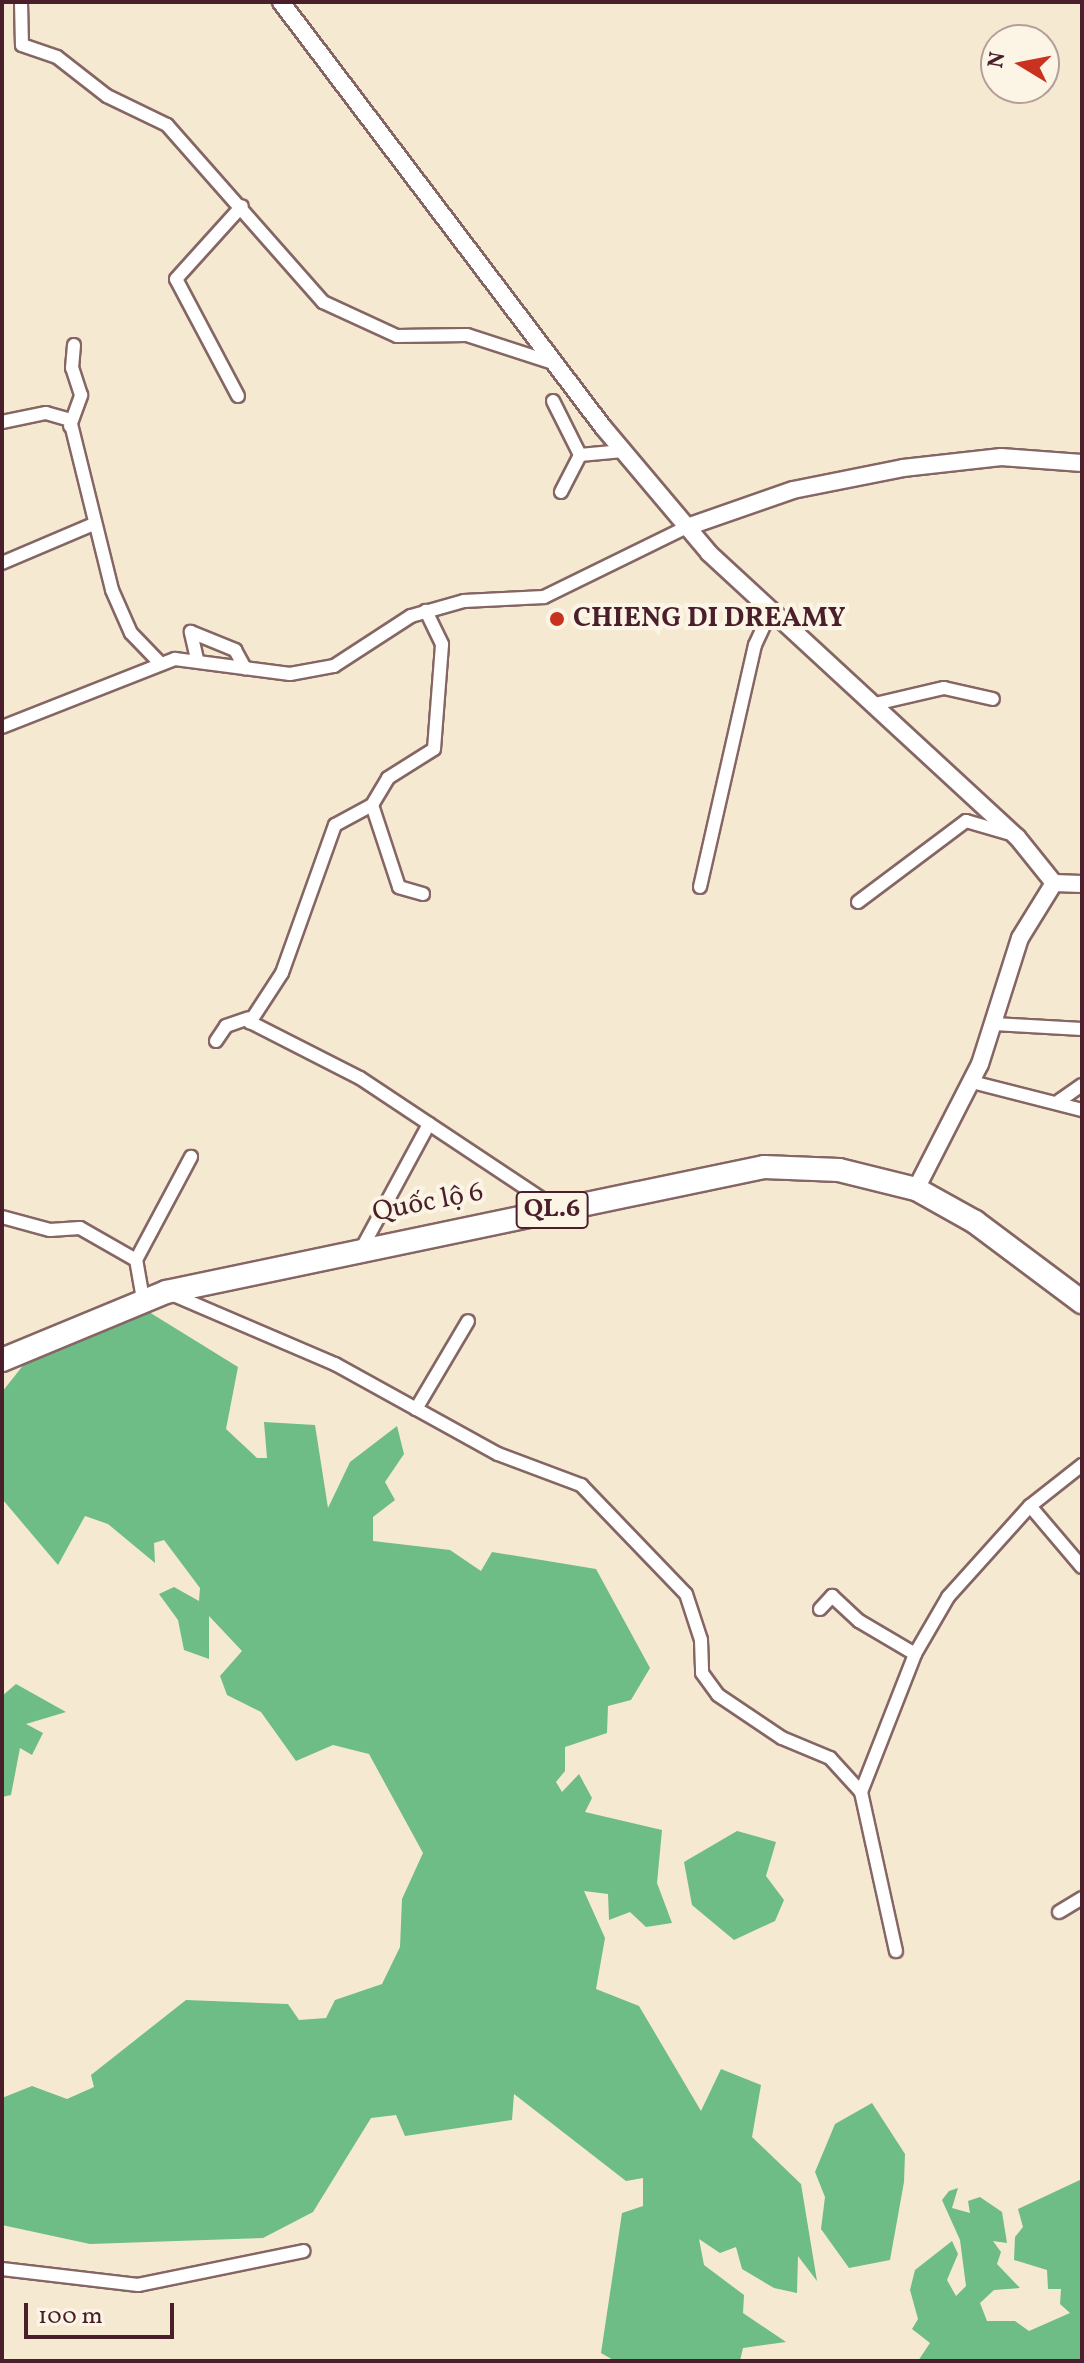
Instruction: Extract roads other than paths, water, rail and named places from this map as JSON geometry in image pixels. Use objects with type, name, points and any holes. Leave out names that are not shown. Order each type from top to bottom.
[{"type":"highway","name":"Quốc lộ 6","points":[[2,1360],[166,1292],[363,1246],[764,1167],[839,1170],[916,1189],[975,1222],[1082,1302]]},
{"type":"street","points":[[21,2],[22,45],[57,57],[107,96],[167,125],[334,309],[397,336],[467,335],[553,363]]},
{"type":"street","points":[[281,2],[553,363],[687,527],[771,611],[1017,837],[1054,883],[1082,884]]},
{"type":"street","points":[[238,396],[176,279],[242,206]]},
{"type":"street","points":[[70,426],[81,395],[72,368],[74,345]]},
{"type":"street","points":[[553,401],[580,455]]},
{"type":"street","points":[[2,422],[46,413],[66,417],[94,524],[128,627],[159,662]]},
{"type":"street","points":[[580,455],[623,451]]},
{"type":"street","points":[[561,492],[580,455]]},
{"type":"street","points":[[2,727],[159,662],[197,659],[290,674],[334,666],[426,611],[544,597],[687,527],[793,490],[903,468],[1001,457],[1082,463]]},
{"type":"street","points":[[2,563],[94,524]]},
{"type":"street","points":[[216,1041],[226,1026],[249,1018],[282,973],[335,825],[372,805],[388,778],[434,749],[442,644],[426,611]]},
{"type":"street","points":[[700,887],[755,645],[771,611]]},
{"type":"street","points":[[197,659],[191,632],[235,650],[245,668]]},
{"type":"street","points":[[875,704],[944,688],[993,699]]},
{"type":"street","points":[[372,805],[399,887],[423,894]]},
{"type":"street","points":[[858,902],[970,819],[1017,837]]},
{"type":"street","points":[[916,1189],[972,1082],[994,1024],[1013,951],[1054,883]]},
{"type":"street","points":[[249,1018],[258,1030],[341,1066],[557,1209]]},
{"type":"street","points":[[994,1024],[1082,1029]]},
{"type":"street","points":[[972,1082],[1059,1101],[1082,1110]]},
{"type":"street","points":[[1059,1101],[1082,1085]]},
{"type":"street","points":[[363,1246],[429,1124]]},
{"type":"street","points":[[143,1299],[136,1260],[191,1157]]},
{"type":"street","points":[[2,1217],[50,1230],[80,1228],[136,1260]]},
{"type":"street","points":[[166,1292],[335,1364],[498,1454],[581,1485],[686,1594],[701,1640],[702,1673],[718,1695],[782,1738],[830,1758],[861,1792],[896,1951]]},
{"type":"street","points":[[416,1409],[468,1321]]},
{"type":"street","points":[[861,1792],[878,1764],[915,1654],[958,1584],[1030,1506],[1082,1465]]},
{"type":"street","points":[[1030,1506],[1082,1567]]},
{"type":"street","points":[[820,1609],[832,1596],[859,1621],[915,1654]]},
{"type":"street","points":[[1059,1912],[1082,1898]]},
{"type":"street","points":[[2,2269],[138,2285],[304,2251]]},
{"type":"place","name":"CHIENG DI DREAMY","points":[[557,619]]}]
